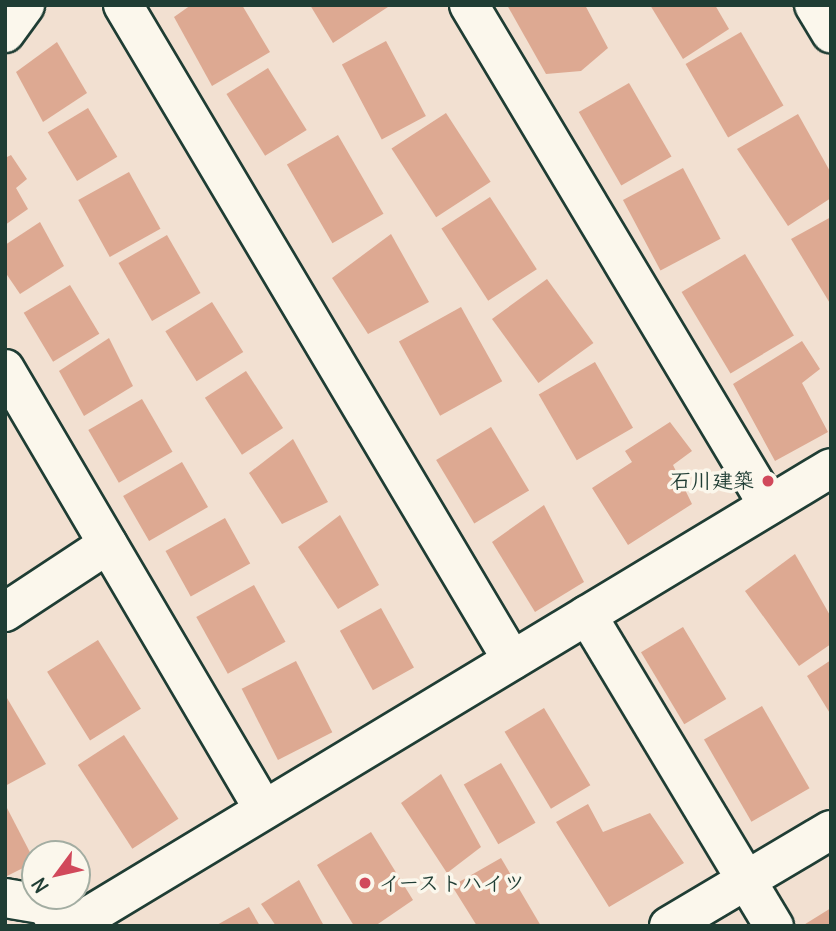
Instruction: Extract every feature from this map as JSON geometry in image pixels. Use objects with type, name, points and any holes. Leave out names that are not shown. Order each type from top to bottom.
[{"type":"street","points":[[5,33],[25,5]]},
{"type":"street","points":[[124,5],[512,660]]},
{"type":"street","points":[[469,5],[768,505]]},
{"type":"street","points":[[814,5],[831,33]]},
{"type":"street","points":[[5,369],[264,810]]},
{"type":"street","points":[[72,926],[831,468]]},
{"type":"street","points":[[5,612],[108,544]]},
{"type":"street","points":[[587,615],[774,926]]},
{"type":"street","points":[[669,926],[831,830]]},
{"type":"street","points":[[5,898],[46,905],[59,926]]},
{"type":"building","points":[[191,5],[242,5],[270,52],[212,86],[174,17]]},
{"type":"building","points":[[310,5],[391,5],[333,43]]},
{"type":"building","points":[[507,5],[585,5],[608,48],[581,71],[546,74]]},
{"type":"building","points":[[650,5],[715,5],[729,29],[683,59]]},
{"type":"building","points":[[741,32],[784,106],[728,138],[686,64]]},
{"type":"building","points":[[386,41],[426,116],[382,140],[342,64]]},
{"type":"building","points":[[57,42],[87,93],[43,122],[16,72]]},
{"type":"building","points":[[268,68],[307,130],[265,156],[226,94]]},
{"type":"building","points":[[629,83],[672,157],[621,186],[579,112]]},
{"type":"building","points":[[88,108],[117,157],[77,181],[48,132]]},
{"type":"building","points":[[446,113],[491,182],[436,217],[391,148]]},
{"type":"building","points":[[798,114],[831,173],[831,198],[788,226],[737,149]]},
{"type":"building","points":[[338,135],[384,214],[332,243],[287,164]]},
{"type":"building","points":[[11,155],[27,179],[16,188],[28,209],[5,225],[5,158]]},
{"type":"building","points":[[683,168],[721,239],[661,271],[623,200]]},
{"type":"building","points":[[129,172],[161,229],[110,257],[78,200]]},
{"type":"building","points":[[490,197],[537,269],[488,301],[441,229]]},
{"type":"building","points":[[831,217],[831,305],[791,239]]},
{"type":"building","points":[[40,222],[64,266],[20,294],[5,272],[5,245]]},
{"type":"building","points":[[391,234],[429,302],[368,334],[332,278]]},
{"type":"building","points":[[167,235],[201,293],[152,321],[119,263]]},
{"type":"building","points":[[745,254],[794,335],[730,374],[682,292]]},
{"type":"building","points":[[547,279],[593,343],[538,383],[492,319]]},
{"type":"building","points":[[70,285],[99,334],[53,362],[24,313]]},
{"type":"building","points":[[212,302],[243,352],[197,381],[165,331]]},
{"type":"building","points":[[461,307],[502,381],[440,416],[399,341]]},
{"type":"building","points":[[109,338],[133,386],[84,416],[59,371]]},
{"type":"building","points":[[802,341],[820,369],[802,383],[828,432],[775,461],[733,384]]},
{"type":"building","points":[[595,362],[633,428],[577,460],[539,394]]},
{"type":"building","points":[[246,371],[283,428],[242,455],[205,398]]},
{"type":"building","points":[[142,399],[173,452],[119,483],[88,430]]},
{"type":"building","points":[[670,422],[692,451],[673,465],[692,504],[628,545],[592,488],[632,462],[625,451]]},
{"type":"building","points":[[491,427],[529,490],[474,523],[436,460]]},
{"type":"building","points":[[293,439],[328,502],[282,524],[249,473]]},
{"type":"building","points":[[182,462],[208,507],[149,541],[123,496]]},
{"type":"building","points":[[544,505],[584,582],[535,612],[492,542]]},
{"type":"building","points":[[340,515],[379,585],[338,609],[298,547]]},
{"type":"building","points":[[225,518],[250,563],[191,596],[166,551]]},
{"type":"building","points":[[795,554],[831,617],[831,644],[799,666],[745,591]]},
{"type":"building","points":[[254,585],[286,642],[228,674],[196,617]]},
{"type":"building","points":[[381,608],[414,667],[373,690],[340,631]]},
{"type":"building","points":[[683,627],[726,699],[684,724],[641,652]]},
{"type":"building","points":[[98,640],[141,709],[90,740],[47,672]]},
{"type":"building","points":[[831,660],[831,715],[807,676]]},
{"type":"building","points":[[296,661],[332,732],[278,760],[242,689]]},
{"type":"building","points":[[7,698],[46,764],[5,786],[5,699]]},
{"type":"building","points":[[762,706],[810,788],[751,822],[704,740]]},
{"type":"building","points":[[544,708],[590,785],[551,809],[505,732]]},
{"type":"building","points":[[124,735],[178,819],[132,849],[78,765]]},
{"type":"building","points":[[501,763],[536,823],[498,844],[464,784]]},
{"type":"building","points":[[441,774],[481,847],[447,873],[401,803]]},
{"type":"building","points":[[588,804],[603,832],[650,813],[684,863],[609,907],[556,822]]},
{"type":"building","points":[[7,808],[24,840],[21,840],[21,869],[5,877]]},
{"type":"building","name":"イーストハイツ","points":[[371,832],[413,900],[375,926],[354,926],[317,865]]},
{"type":"building","points":[[501,858],[541,926],[477,926],[452,886]]},
{"type":"building","points":[[299,880],[324,926],[276,926],[261,904]]},
{"type":"building","points":[[249,907],[260,926],[215,926]]},
{"type":"building","points":[[831,908],[831,926],[802,926]]},
{"type":"place","name":"石川建築","points":[[768,481]]},
{"type":"place","name":"イーストハイツ","points":[[365,883]]}]
